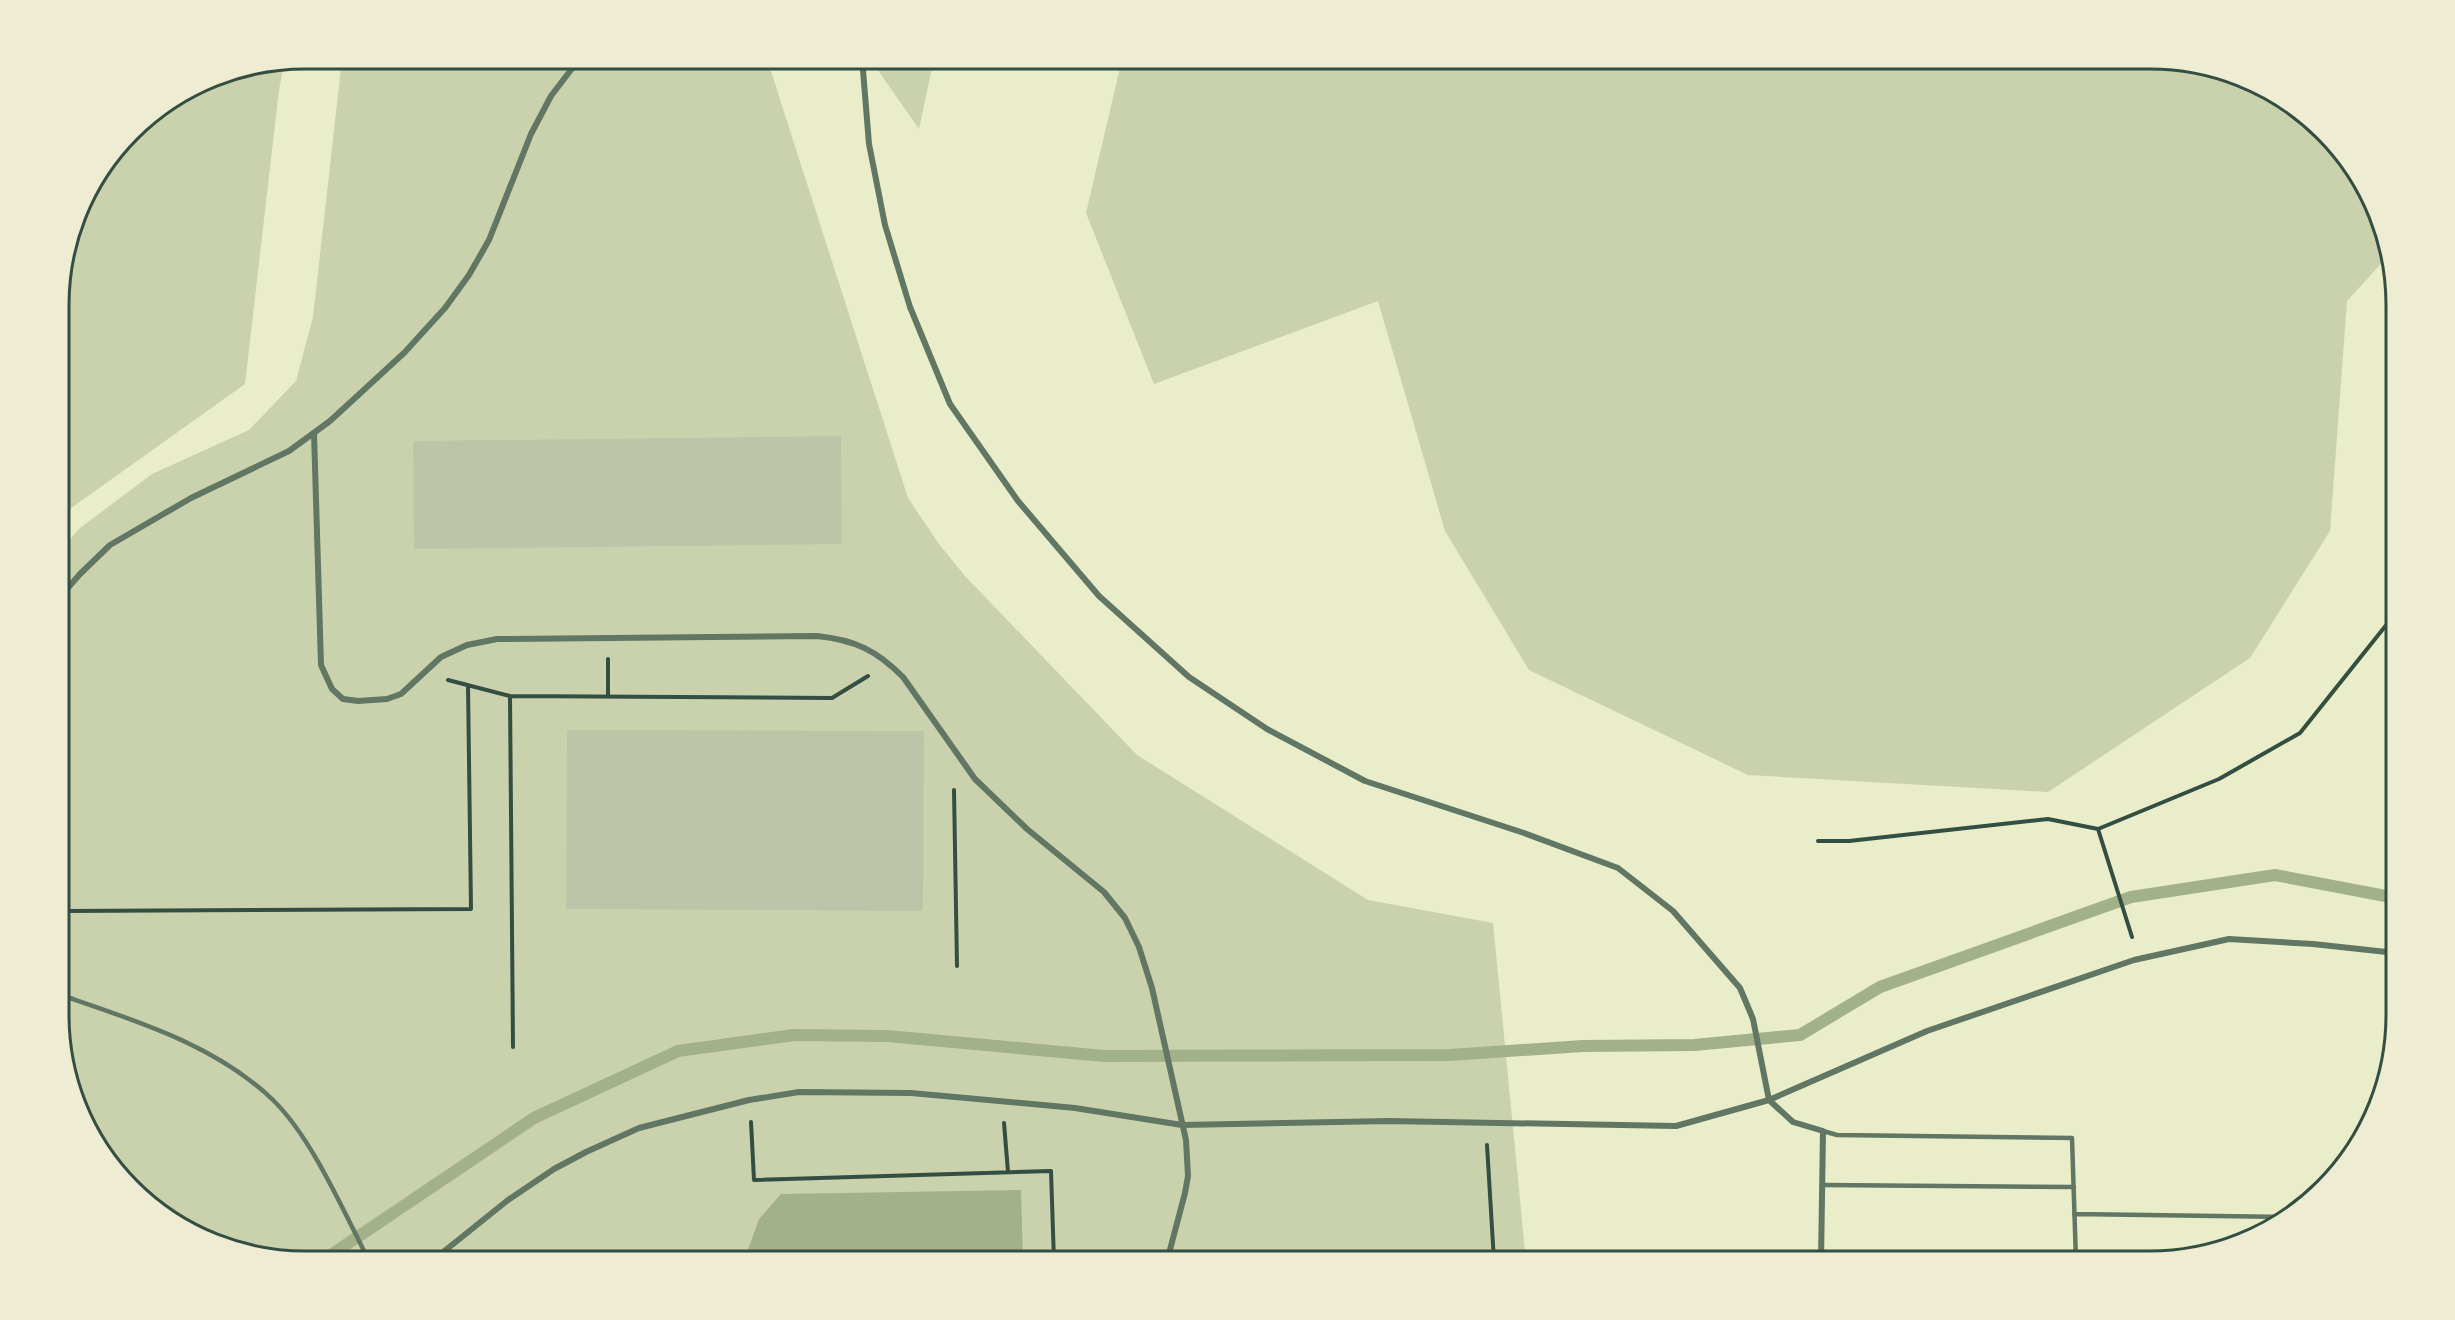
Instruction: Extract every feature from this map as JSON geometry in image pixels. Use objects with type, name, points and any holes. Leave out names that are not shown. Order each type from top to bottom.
[{"type":"street","points":[[69,587],[110,545],[191,498],[289,451],[330,421],[404,353],[445,308],[489,240],[531,134],[551,96],[572,69]]},
{"type":"street","points":[[863,69],[869,144],[885,225],[910,307],[950,404],[1018,501],[1099,596],[1189,677],[1267,729],[1365,781],[1524,833],[1618,868],[1673,911],[1740,988],[1752,1019],[1769,1100],[1793,1122],[1823,1131],[1821,1251]]},
{"type":"street","points":[[314,433],[321,665],[332,689],[343,699],[358,701],[387,699],[401,694],[441,657],[467,645],[519,638],[817,636],[845,639],[869,650],[889,663],[910,684],[975,779],[1027,829],[1087,877],[1115,904],[1139,947],[1152,988],[1186,1140],[1188,1176],[1170,1251]]},
{"type":"street","points":[[445,1251],[508,1200],[554,1169],[639,1128],[749,1100],[799,1092],[868,1091],[1002,1101],[1075,1108],[1182,1125],[1389,1121],[1676,1126],[1769,1100],[1927,1031],[2134,960],[2229,939],[2313,944],[2386,952]]},
{"type":"lane","points":[[69,998],[133,1019],[196,1048],[240,1074],[273,1101],[293,1125],[331,1185],[364,1251]]},
{"type":"lane","points":[[1823,1131],[1837,1135],[2072,1138],[2076,1251]]},
{"type":"lane","points":[[1822,1185],[2074,1187]]},
{"type":"lane","points":[[2074,1214],[2272,1217]]},
{"type":"path","points":[[1818,841],[1849,841],[2048,819],[2098,829],[2219,779],[2300,733],[2386,625]]},
{"type":"path","points":[[607,637],[608,697]]},
{"type":"path","points":[[422,674],[510,696],[832,698],[889,663]]},
{"type":"path","points":[[69,911],[471,909],[468,685]]},
{"type":"path","points":[[510,696],[513,1047]]},
{"type":"path","points":[[954,750],[957,966]]},
{"type":"path","points":[[2098,829],[2132,937]]},
{"type":"path","points":[[749,1100],[754,1180],[1051,1171],[1053,1251]]},
{"type":"path","points":[[1002,1101],[1008,1172]]},
{"type":"path","points":[[1484,1122],[1490,1166],[1494,1251]]},
{"type":"shaded area","points":[[341,69],[770,69],[908,498],[939,544],[965,576],[1137,755],[1368,900],[1493,923],[1525,1251],[305,1251],[275,1249],[229,1238],[201,1227],[161,1202],[138,1182],[118,1159],[101,1133],[82,1091],[71,1045],[69,1015],[69,540],[80,528],[152,474],[249,430],[296,381],[313,317]]},
{"type":"shaded area","points":[[877,69],[932,69],[919,129]]},
{"type":"shaded area","points":[[1120,69],[2150,69],[2180,71],[2226,82],[2254,93],[2294,118],[2317,138],[2337,161],[2354,187],[2368,215],[2382,263],[2347,301],[2330,531],[2250,658],[2048,792],[1748,775],[1529,670],[1445,531],[1378,301],[1154,384],[1086,213]]},
{"type":"shaded area","points":[[283,70],[279,90],[245,384],[69,510],[71,275],[77,244],[93,201],[118,161],[138,138],[174,109],[201,93],[229,82]]},
{"type":"shaded area","points":[[1021,1190],[1023,1251],[748,1251],[759,1219],[781,1194]]},
{"type":"building","points":[[841,436],[842,544],[414,549],[413,441]]},
{"type":"building","points":[[567,730],[924,731],[923,911],[566,909]]},
{"type":"waterway","points":[[337,1251],[534,1118],[678,1051],[794,1035],[887,1036],[1104,1056],[1450,1055],[1583,1046],[1694,1045],[1800,1035],[1880,987],[2131,897],[2275,875],[2386,896]]}]
